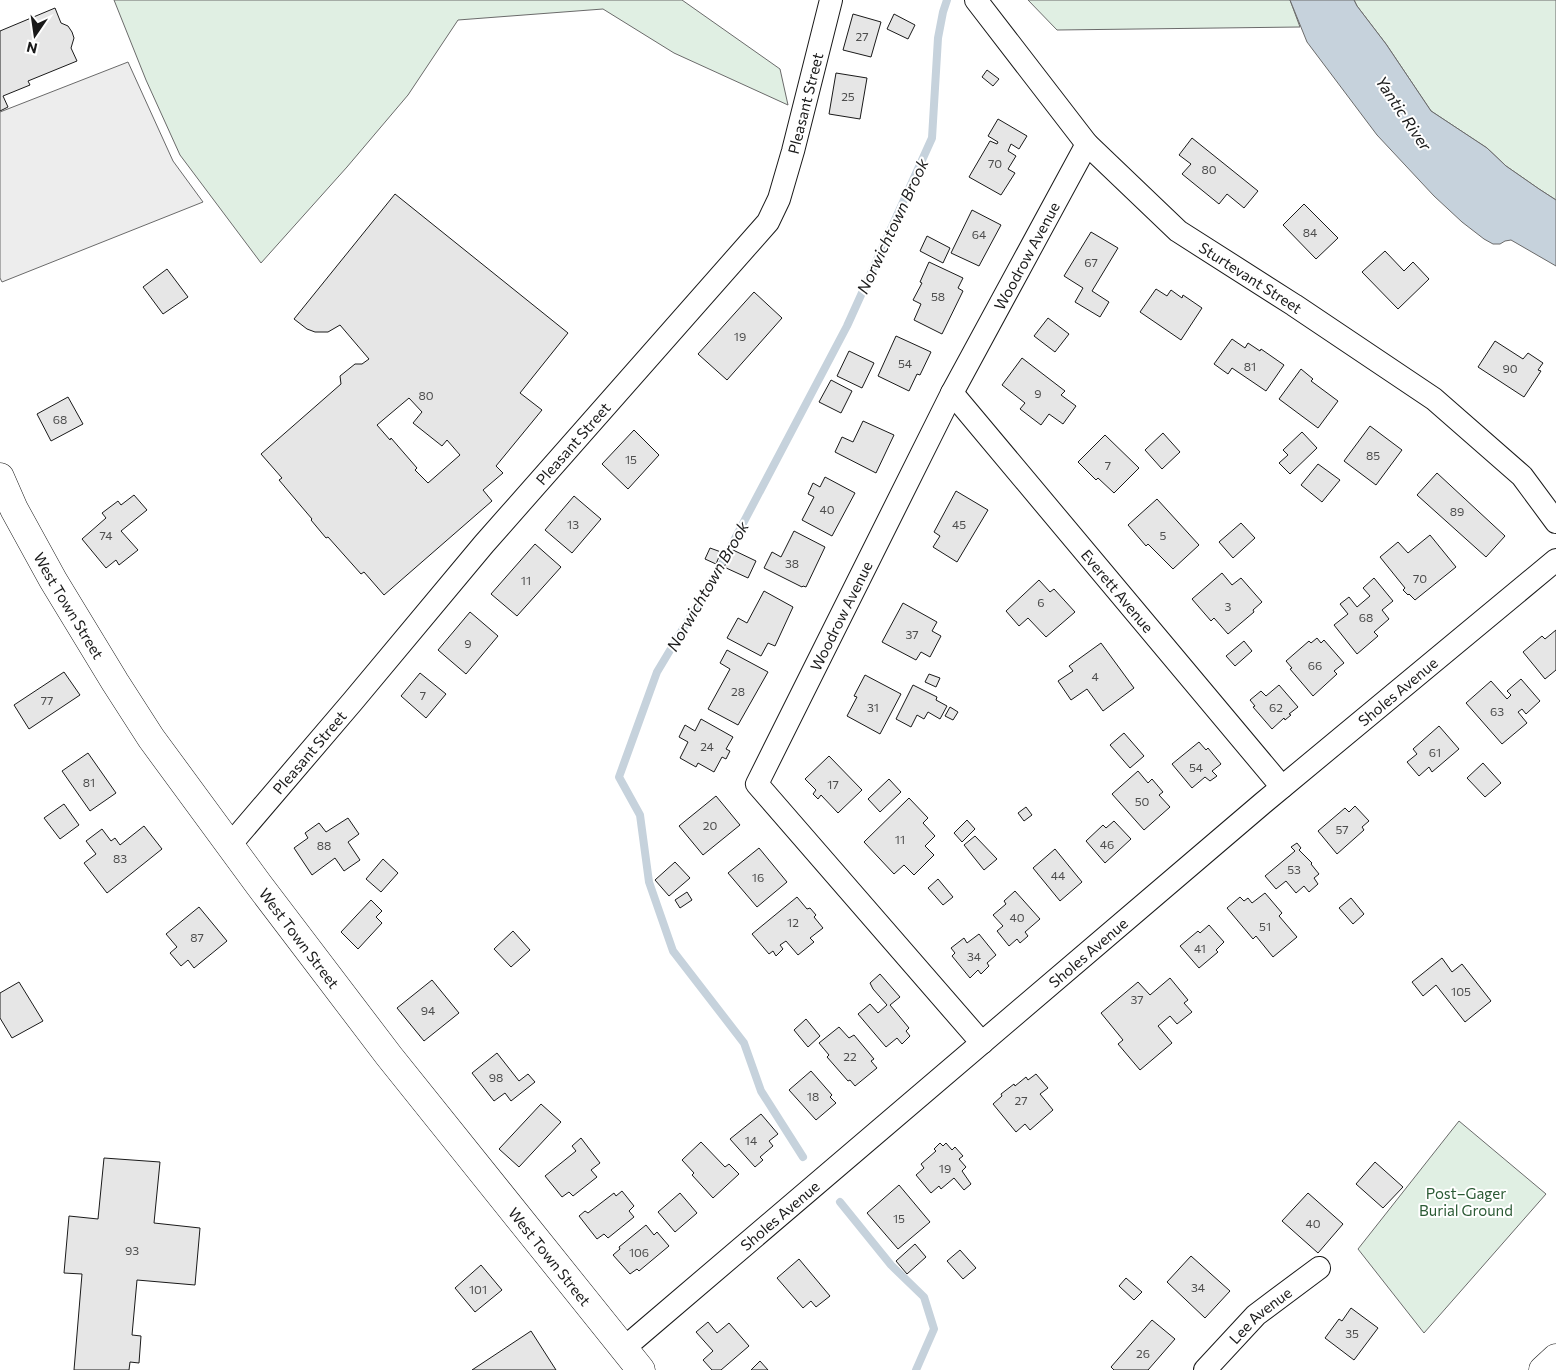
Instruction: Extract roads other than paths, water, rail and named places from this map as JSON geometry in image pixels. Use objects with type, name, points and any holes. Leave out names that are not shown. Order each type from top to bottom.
[{"type":"main road","name":"West Town Street","points":[[0,477],[31,541],[115,682],[151,738],[394,1062],[641,1370]]},
{"type":"main road","points":[[1544,1370],[1556,1358]]},
{"type":"street","name":"Pleasant Street","points":[[230,845],[484,544],[768,222],[779,200],[832,0]]},
{"type":"street","name":"Sturtevant Street","points":[[976,0],[1087,144],[1178,231],[1294,305],[1434,399],[1522,476],[1556,522]]},
{"type":"street","name":"Woodrow Avenue","points":[[982,1043],[756,784],[952,393],[1087,144]]},
{"type":"street","name":"Everett Avenue","points":[[952,393],[1282,787]]},
{"type":"street","name":"Sholes Avenue","points":[[623,1349],[1282,787],[1556,560]]},
{"type":"street","name":"Lee Avenue","points":[[1205,1370],[1256,1315],[1319,1268]]},
{"type":"water","name":"Yantic River","points":[[1290,0],[1354,0],[1431,111],[1487,148],[1506,166],[1556,200],[1556,266],[1511,240],[1500,244],[1493,244],[1484,239],[1434,196],[1377,135],[1307,42]]},
{"type":"waterway","name":"Norwichtown Brook","points":[[803,1157],[761,1091],[744,1043],[673,951],[649,882],[640,815],[619,777],[657,672],[720,567],[847,326],[932,138],[938,38],[947,0]]},
{"type":"waterway","name":"Norwichtown Brook","points":[[840,1202],[891,1265],[924,1297],[934,1329],[916,1370]]},
{"type":"park label","name":"Post–Gager Burial Ground","points":[[1466,1202]]}]
